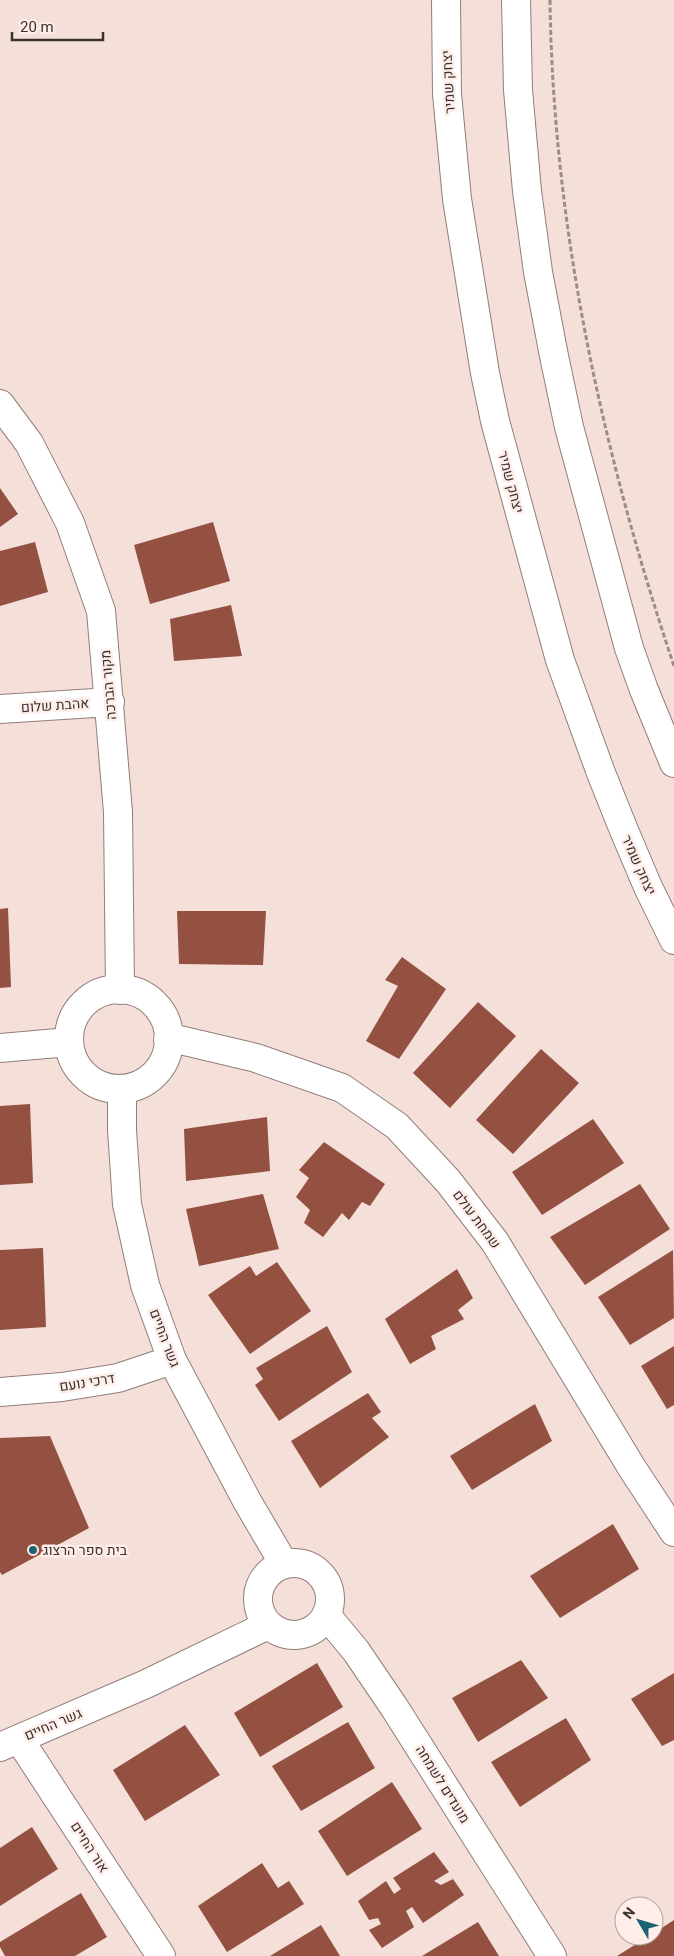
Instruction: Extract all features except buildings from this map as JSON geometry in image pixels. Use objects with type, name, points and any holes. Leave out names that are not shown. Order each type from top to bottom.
[{"type":"street","name":"יצחק שמיר","points":[[446,0],[447,94],[457,199],[485,373],[495,421],[560,660],[623,828],[648,887],[674,940]]},
{"type":"street","points":[[516,0],[518,90],[527,191],[538,272],[569,427],[629,648],[674,763]]},
{"type":"street","name":"מקור הברכה","points":[[0,404],[29,443],[70,522],[101,611],[118,812],[120,990]]},
{"type":"street","name":"אהבת שלום","points":[[0,709],[110,702]]},
{"type":"street","points":[[108,990],[131,990],[140,993],[154,1003],[166,1022],[168,1040],[169,1044],[162,1065],[149,1079],[131,1088],[112,1089],[90,1080],[74,1062],[69,1042],[72,1019],[88,1000],[108,990]]},
{"type":"street","name":"שמחת עולם","points":[[168,1040],[180,1040],[256,1058],[342,1088],[397,1126],[448,1181],[495,1242],[632,1468],[674,1532]]},
{"type":"street","points":[[0,1048],[69,1042]]},
{"type":"street","name":"גשר החיים","points":[[122,1088],[122,1130],[127,1204],[145,1285],[172,1360],[238,1484],[284,1564]]},
{"type":"street","name":"דרכי נועם","points":[[0,1392],[62,1388],[118,1378],[172,1360]]},
{"type":"street","points":[[284,1564],[303,1564],[314,1569],[323,1577],[330,1591],[330,1608],[327,1616],[312,1631],[303,1635],[291,1636],[282,1634],[268,1625],[260,1612],[258,1599],[260,1586],[270,1572],[284,1564]]},
{"type":"street","name":"מועדים לשמחה","points":[[327,1616],[356,1651],[394,1707],[552,1956]]},
{"type":"street","name":"גשר החיים","points":[[10,1743],[146,1684],[268,1625]]},
{"type":"street","name":"אור החיים","points":[[10,1743],[161,1956]]},
{"type":"path","points":[[550,0],[551,52],[560,168],[577,288],[601,408],[622,493],[674,665]]},
{"type":"place","name":"בית ספר הרצוג","points":[[33,1550]]}]
